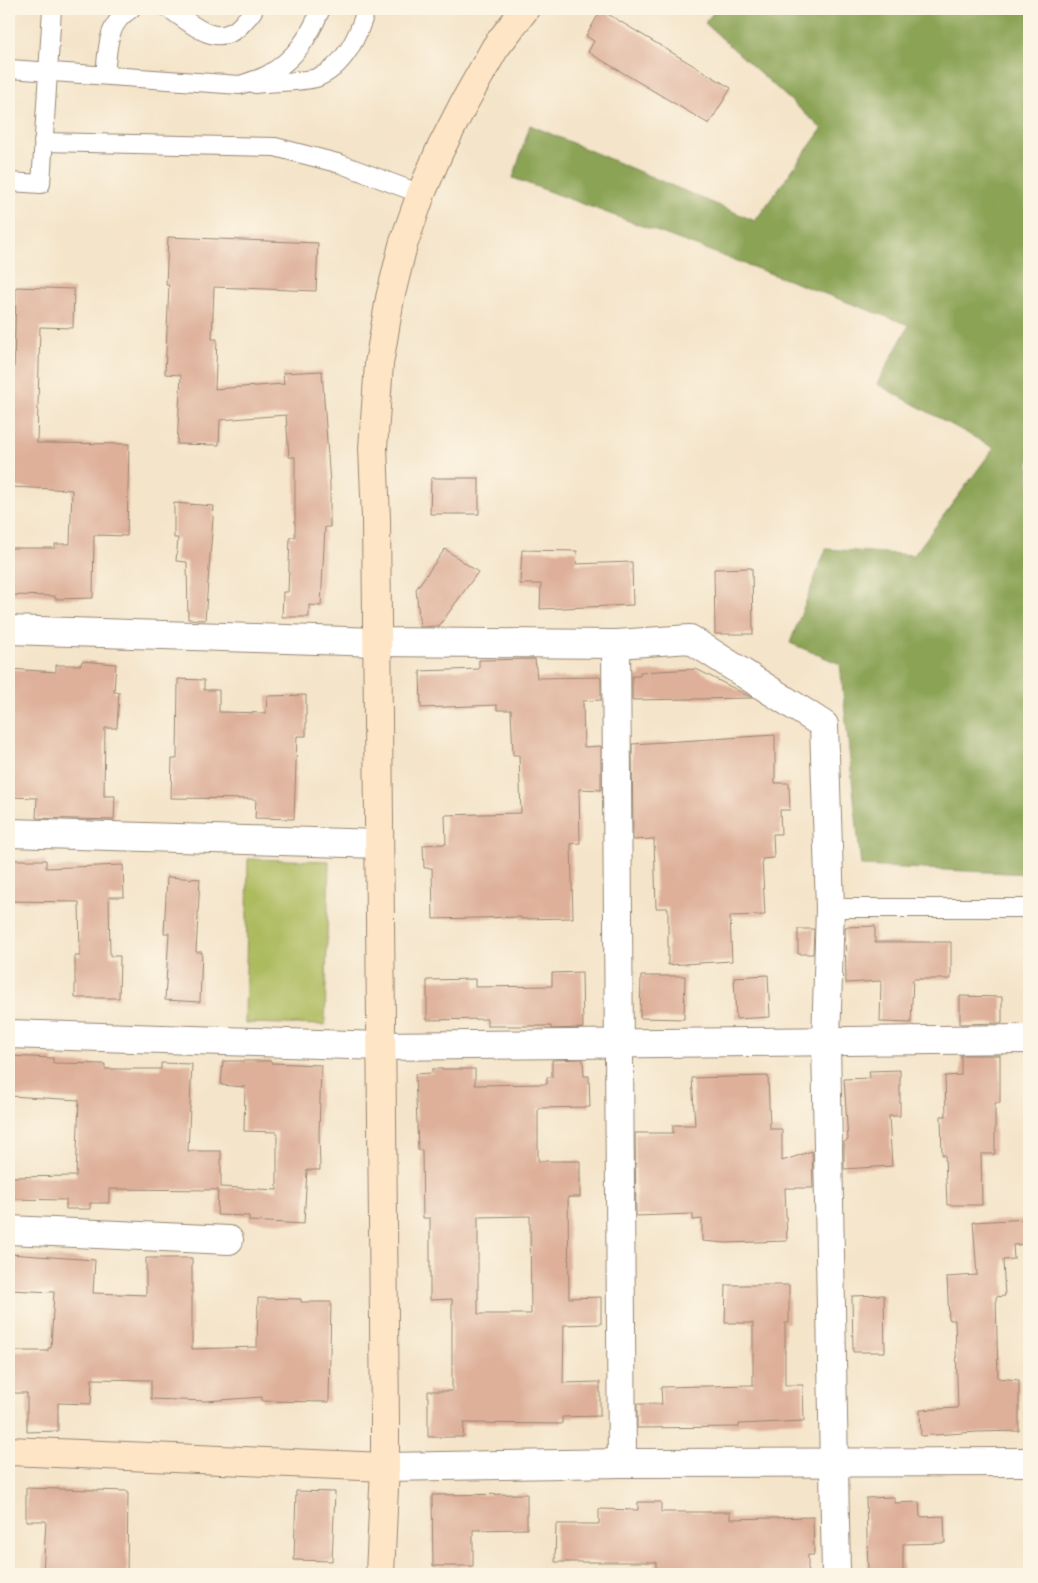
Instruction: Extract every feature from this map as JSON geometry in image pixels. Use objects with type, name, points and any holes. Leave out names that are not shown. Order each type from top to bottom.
[{"type":"street","points":[[380,1574],[385,1467],[376,518],[373,448],[379,364],[388,307],[403,245],[421,194],[439,152],[490,56],[526,9]]},
{"type":"street","points":[[9,630],[377,642],[616,644],[690,638],[824,725],[830,908],[826,1042],[836,1574]]},
{"type":"street","points":[[616,644],[622,1463]]},
{"type":"street","points":[[9,833],[379,844]]},
{"type":"street","points":[[9,1034],[381,1046],[1029,1039]]},
{"type":"street","points":[[9,1230],[229,1240]]},
{"type":"street","points":[[9,1451],[385,1467],[622,1463],[1029,1462]]},
{"type":"lane","points":[[9,182],[40,184],[52,9]]},
{"type":"lane","points":[[105,75],[109,34],[122,14],[131,9]]},
{"type":"lane","points":[[170,9],[196,29],[209,34],[228,35],[239,27],[254,9]]},
{"type":"lane","points":[[240,85],[268,75],[296,53],[311,31],[321,9]]},
{"type":"lane","points":[[9,69],[240,85],[315,78],[328,72],[341,60],[362,24],[366,9]]},
{"type":"lane","points":[[43,142],[275,147],[341,164],[421,194]]},
{"type":"lane","points":[[830,908],[1029,908]]},
{"type":"green space","points":[[716,9],[1029,9],[1029,874],[861,866],[840,664],[790,643],[826,549],[914,555],[994,448],[877,384],[909,325],[513,178],[530,125],[755,221],[822,129],[705,23]]},
{"type":"green space","points":[[248,859],[329,861],[325,1025],[245,1023]]},
{"type":"building","points":[[601,10],[731,88],[709,124],[588,52],[594,41],[586,36]]},
{"type":"building","points":[[168,237],[318,243],[316,291],[214,287],[212,339],[217,339],[215,389],[284,384],[283,373],[322,371],[330,484],[330,527],[325,527],[321,606],[309,605],[309,617],[282,617],[283,592],[288,592],[290,537],[295,537],[295,457],[289,457],[286,415],[220,420],[219,445],[177,444],[181,375],[165,374],[169,285],[166,285]]},
{"type":"building","points":[[16,287],[74,289],[73,328],[40,327],[37,443],[129,444],[127,536],[94,535],[93,598],[55,599],[55,596],[9,595],[9,548],[55,548],[55,544],[70,544],[72,490],[12,487],[13,474],[9,474],[9,367],[14,367]]},
{"type":"building","points":[[431,478],[479,478],[479,514],[430,514]]},
{"type":"building","points":[[174,503],[214,506],[205,620],[188,619],[187,562],[176,561],[178,538],[174,538]]},
{"type":"building","points":[[445,549],[478,572],[439,626],[420,627],[416,589]]},
{"type":"building","points":[[522,550],[577,551],[576,564],[632,562],[633,605],[540,609],[541,584],[520,584]]},
{"type":"building","points":[[752,568],[753,634],[715,634],[714,569]]},
{"type":"building","points":[[535,659],[537,678],[601,677],[601,700],[583,701],[584,747],[601,746],[601,790],[579,789],[580,843],[571,844],[573,918],[433,919],[432,868],[424,868],[423,845],[446,844],[445,815],[521,813],[519,755],[513,755],[511,710],[497,710],[497,705],[421,708],[420,671],[479,669],[479,660]]},
{"type":"building","points":[[82,661],[116,664],[114,692],[119,692],[117,728],[105,728],[104,796],[115,796],[114,820],[36,818],[37,798],[9,797],[9,669],[56,672],[56,665],[81,665]]},
{"type":"building","points":[[696,669],[753,698],[632,700],[632,676],[640,676],[640,672]]},
{"type":"building","points":[[178,679],[204,680],[204,690],[219,690],[219,712],[266,713],[267,696],[306,695],[306,736],[297,736],[294,819],[255,818],[256,799],[171,798],[172,759],[177,759]]},
{"type":"building","points":[[775,735],[775,783],[789,783],[790,810],[780,810],[781,834],[773,834],[774,858],[762,859],[765,915],[730,916],[732,961],[668,965],[668,908],[656,908],[654,839],[633,840],[632,744]]},
{"type":"building","points":[[9,860],[46,860],[46,868],[123,865],[124,897],[109,897],[110,956],[120,956],[119,998],[75,998],[75,956],[80,956],[79,902],[9,901]]},
{"type":"building","points":[[167,877],[200,879],[196,952],[202,952],[200,1002],[165,1000],[169,933],[164,933]]},
{"type":"building","points":[[875,926],[875,942],[951,942],[951,979],[913,979],[911,1023],[880,1022],[881,981],[846,983],[845,927]]},
{"type":"building","points":[[798,929],[814,929],[813,954],[798,954]]},
{"type":"building","points":[[582,972],[583,1028],[551,1029],[551,1026],[487,1026],[487,1019],[427,1020],[427,980],[475,979],[475,987],[552,986],[552,973]]},
{"type":"building","points":[[768,975],[770,1017],[736,1019],[734,977]]},
{"type":"building","points":[[641,976],[685,976],[684,1019],[640,1018]]},
{"type":"building","points":[[960,996],[1002,997],[1002,1023],[960,1024]]},
{"type":"building","points":[[961,1055],[1000,1055],[1000,1103],[995,1103],[995,1154],[981,1154],[982,1205],[947,1205],[945,1155],[942,1155],[941,1116],[946,1116],[945,1076],[961,1075]]},
{"type":"building","points":[[9,1056],[53,1058],[53,1063],[105,1064],[105,1069],[161,1069],[161,1063],[192,1064],[188,1151],[221,1151],[221,1187],[277,1190],[277,1132],[244,1131],[245,1087],[221,1085],[223,1061],[271,1061],[271,1063],[321,1065],[320,1170],[307,1170],[304,1224],[249,1221],[249,1216],[217,1215],[218,1190],[109,1189],[109,1203],[90,1203],[90,1209],[66,1209],[66,1200],[9,1199],[9,1177],[76,1176],[79,1100],[9,1096]]},
{"type":"building","points":[[583,1059],[584,1076],[589,1076],[590,1107],[538,1108],[538,1161],[580,1161],[580,1197],[568,1197],[569,1298],[601,1297],[601,1324],[564,1325],[563,1383],[600,1382],[600,1416],[562,1417],[562,1424],[464,1423],[463,1437],[428,1437],[428,1391],[452,1391],[452,1299],[430,1300],[430,1218],[423,1218],[422,1150],[418,1150],[415,1074],[432,1073],[432,1069],[475,1069],[475,1085],[547,1084],[547,1077],[552,1077],[552,1060]],"holes":[[[530,1216],[531,1314],[478,1314],[478,1217]]]},
{"type":"building","points":[[900,1070],[900,1116],[889,1116],[892,1166],[844,1169],[844,1142],[848,1140],[844,1079],[870,1078],[869,1071]]},
{"type":"building","points":[[768,1076],[770,1129],[782,1129],[782,1161],[812,1151],[813,1188],[785,1188],[787,1241],[726,1243],[702,1241],[702,1219],[693,1220],[693,1214],[636,1216],[635,1133],[673,1133],[673,1125],[695,1125],[692,1078]]},
{"type":"building","points":[[1029,1219],[1029,1244],[1013,1245],[1014,1259],[1003,1260],[1005,1296],[996,1297],[998,1378],[1019,1380],[1019,1431],[921,1436],[920,1410],[958,1408],[955,1320],[949,1320],[947,1277],[977,1275],[973,1222]]},
{"type":"building","points":[[9,1254],[95,1260],[93,1293],[146,1295],[146,1258],[192,1258],[192,1349],[257,1347],[258,1298],[301,1299],[301,1302],[331,1302],[329,1402],[262,1401],[262,1397],[206,1401],[151,1399],[151,1380],[92,1379],[91,1404],[58,1403],[58,1431],[27,1432],[27,1393],[9,1393],[9,1351],[48,1351],[48,1348],[51,1348],[54,1292],[9,1290]]},
{"type":"building","points":[[726,1285],[789,1285],[789,1323],[785,1323],[785,1385],[803,1385],[804,1421],[739,1424],[739,1427],[637,1428],[637,1404],[662,1404],[661,1387],[753,1385],[753,1323],[725,1323]]},
{"type":"building","points":[[884,1295],[885,1352],[853,1352],[852,1296]]},
{"type":"building","points":[[26,1488],[128,1491],[127,1574],[43,1574],[46,1521],[26,1521]]},
{"type":"building","points":[[296,1491],[335,1492],[332,1561],[294,1560]]},
{"type":"building","points":[[527,1494],[527,1529],[473,1530],[473,1566],[433,1566],[432,1495]]},
{"type":"building","points":[[894,1497],[894,1503],[919,1502],[920,1517],[944,1516],[945,1543],[903,1544],[903,1574],[868,1574],[866,1498]]},
{"type":"building","points":[[638,1502],[661,1502],[661,1512],[730,1512],[730,1519],[813,1517],[814,1555],[808,1555],[808,1574],[656,1574],[656,1562],[555,1562],[556,1524],[599,1524],[599,1509],[638,1510]]}]
